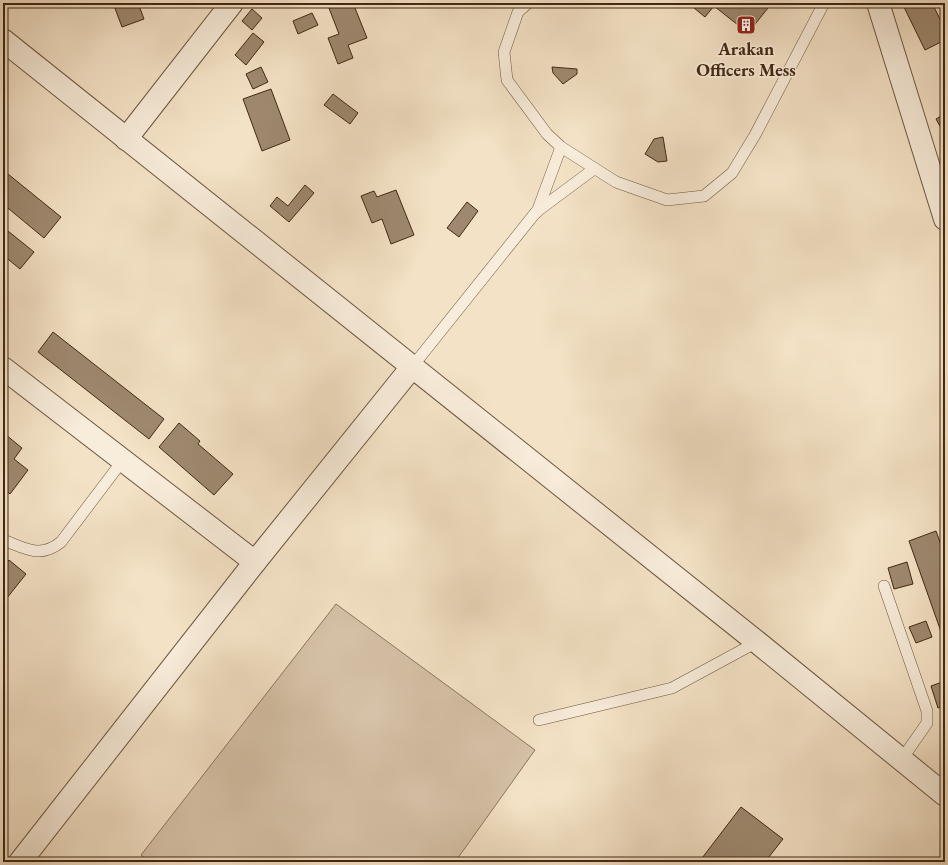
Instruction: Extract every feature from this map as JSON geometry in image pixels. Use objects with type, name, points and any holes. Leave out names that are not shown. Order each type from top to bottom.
[{"type":"street","points":[[126,139],[232,3]]},
{"type":"street","points":[[878,3],[945,219]]},
{"type":"street","points":[[3,40],[945,794]]},
{"type":"street","points":[[22,861],[255,562],[412,367]]},
{"type":"street","points":[[3,368],[255,562]]},
{"type":"lane","points":[[528,3],[518,12],[504,52],[507,80],[547,134],[561,147],[616,182],[667,200],[704,196],[732,173],[755,135],[824,3]]},
{"type":"lane","points":[[536,212],[561,147]]},
{"type":"lane","points":[[412,367],[536,212],[594,169]]},
{"type":"lane","points":[[3,540],[31,551],[52,549],[61,542],[122,460]]},
{"type":"lane","points":[[884,586],[927,711],[927,723],[902,759]]},
{"type":"lane","points":[[540,720],[672,688],[757,642]]},
{"type":"shaded area","points":[[336,604],[535,750],[455,862],[150,862],[141,855]]},
{"type":"building","points":[[113,3],[138,3],[144,19],[122,27]]},
{"type":"building","points":[[327,3],[353,3],[367,38],[348,45],[353,58],[338,64],[328,38],[339,34]]},
{"type":"building","name":"Arakan Officers Mess","points":[[688,3],[772,3],[748,33],[714,6],[705,17]]},
{"type":"building","points":[[902,3],[932,3],[945,29],[945,40],[925,50]]},
{"type":"building","points":[[252,9],[262,18],[252,30],[242,21]]},
{"type":"building","points":[[312,13],[318,25],[298,34],[293,21]]},
{"type":"building","points":[[253,33],[264,42],[246,65],[235,55]]},
{"type":"building","points":[[261,67],[268,82],[253,89],[246,74]]},
{"type":"building","points":[[552,67],[577,69],[577,74],[563,84],[553,73]]},
{"type":"building","points":[[271,89],[290,140],[262,151],[243,99]]},
{"type":"building","points":[[333,94],[358,113],[350,124],[324,105]]},
{"type":"building","points":[[945,114],[945,135],[936,119]]},
{"type":"building","points":[[663,137],[667,161],[658,162],[645,154],[654,139]]},
{"type":"building","points":[[3,170],[61,217],[44,238],[3,204]]},
{"type":"building","points":[[305,185],[314,193],[289,222],[270,206],[277,197],[288,206]]},
{"type":"building","points":[[396,190],[414,235],[391,244],[382,219],[372,223],[361,196],[374,191],[377,197]]},
{"type":"building","points":[[467,202],[478,211],[459,237],[447,228]]},
{"type":"building","points":[[3,227],[34,252],[20,269],[3,255]]},
{"type":"building","points":[[53,332],[164,419],[149,439],[38,352]]},
{"type":"building","points":[[179,423],[200,441],[198,444],[233,474],[214,495],[159,447]]},
{"type":"building","points":[[6,435],[22,448],[14,459],[28,470],[10,494],[3,488],[3,438]]},
{"type":"building","points":[[936,531],[945,556],[945,643],[909,541]]},
{"type":"building","points":[[9,560],[26,574],[3,603],[3,568]]},
{"type":"building","points":[[907,562],[913,584],[894,589],[888,568]]},
{"type":"building","points":[[926,621],[932,637],[916,643],[909,627]]},
{"type":"building","points":[[945,681],[945,705],[938,708],[931,686]]},
{"type":"building","points":[[741,807],[783,839],[765,862],[699,862]]},
{"type":"place","name":"Arakan Officers Mess","points":[[746,25]]}]
